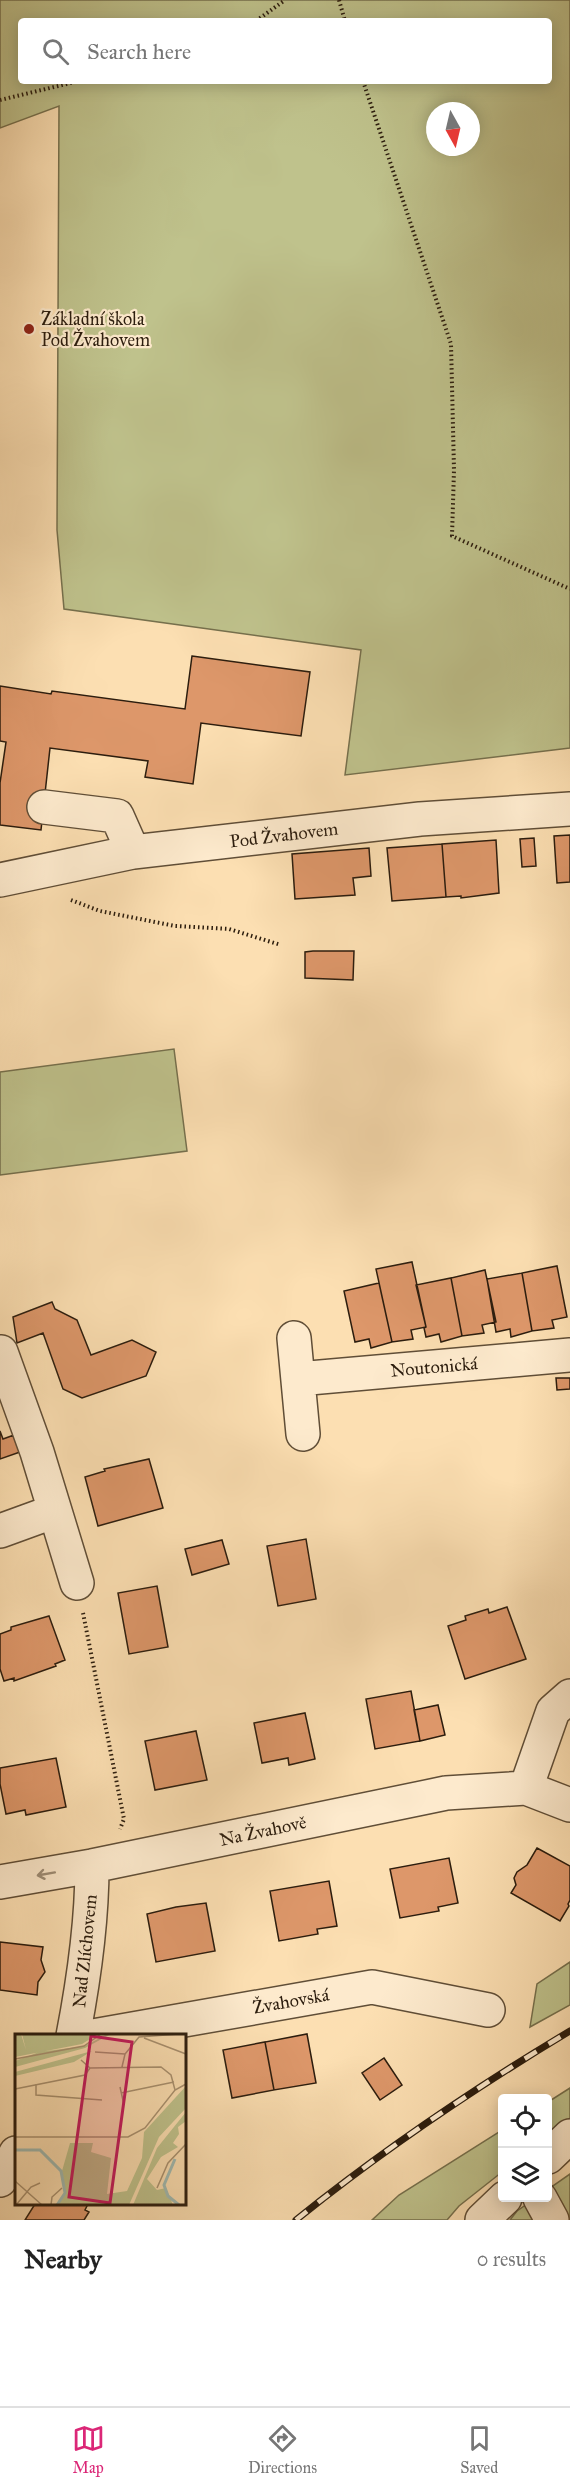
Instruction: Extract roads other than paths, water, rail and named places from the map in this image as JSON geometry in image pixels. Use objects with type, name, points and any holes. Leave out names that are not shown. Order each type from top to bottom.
[{"type":"street","points":[[44,807],[117,816],[134,852]]},
{"type":"street","name":"Pod Žvahovem","points":[[0,880],[134,852],[420,819],[570,809]]},
{"type":"street","points":[[294,1338],[303,1434]]},
{"type":"street","points":[[1,1352],[37,1452],[77,1583]]},
{"type":"street","name":"Noutonická","points":[[297,1379],[570,1355]]},
{"type":"street","points":[[0,1531],[55,1511]]},
{"type":"street","points":[[526,1788],[553,1711],[570,1696]]},
{"type":"street","name":"Na Žvahově","points":[[0,1882],[92,1866],[446,1792],[526,1788],[570,1805]]},
{"type":"street","name":"Nad Zlíchovem","points":[[74,2034],[86,1971],[92,1909],[92,1866]]},
{"type":"street","name":"Žvahovská","points":[[104,2034],[372,1987],[488,2010]]},
{"type":"street","points":[[552,2153],[570,2136]]},
{"type":"street","points":[[0,2180],[15,2155]]},
{"type":"street","points":[[482,2220],[501,2202]]},
{"type":"street","points":[[542,2202],[552,2220]]},
{"type":"railway","points":[[296,2220],[362,2169],[430,2121],[570,2031]]},
{"type":"place","name":"Základní škola Pod Žvahovem","points":[[29,329]]}]
